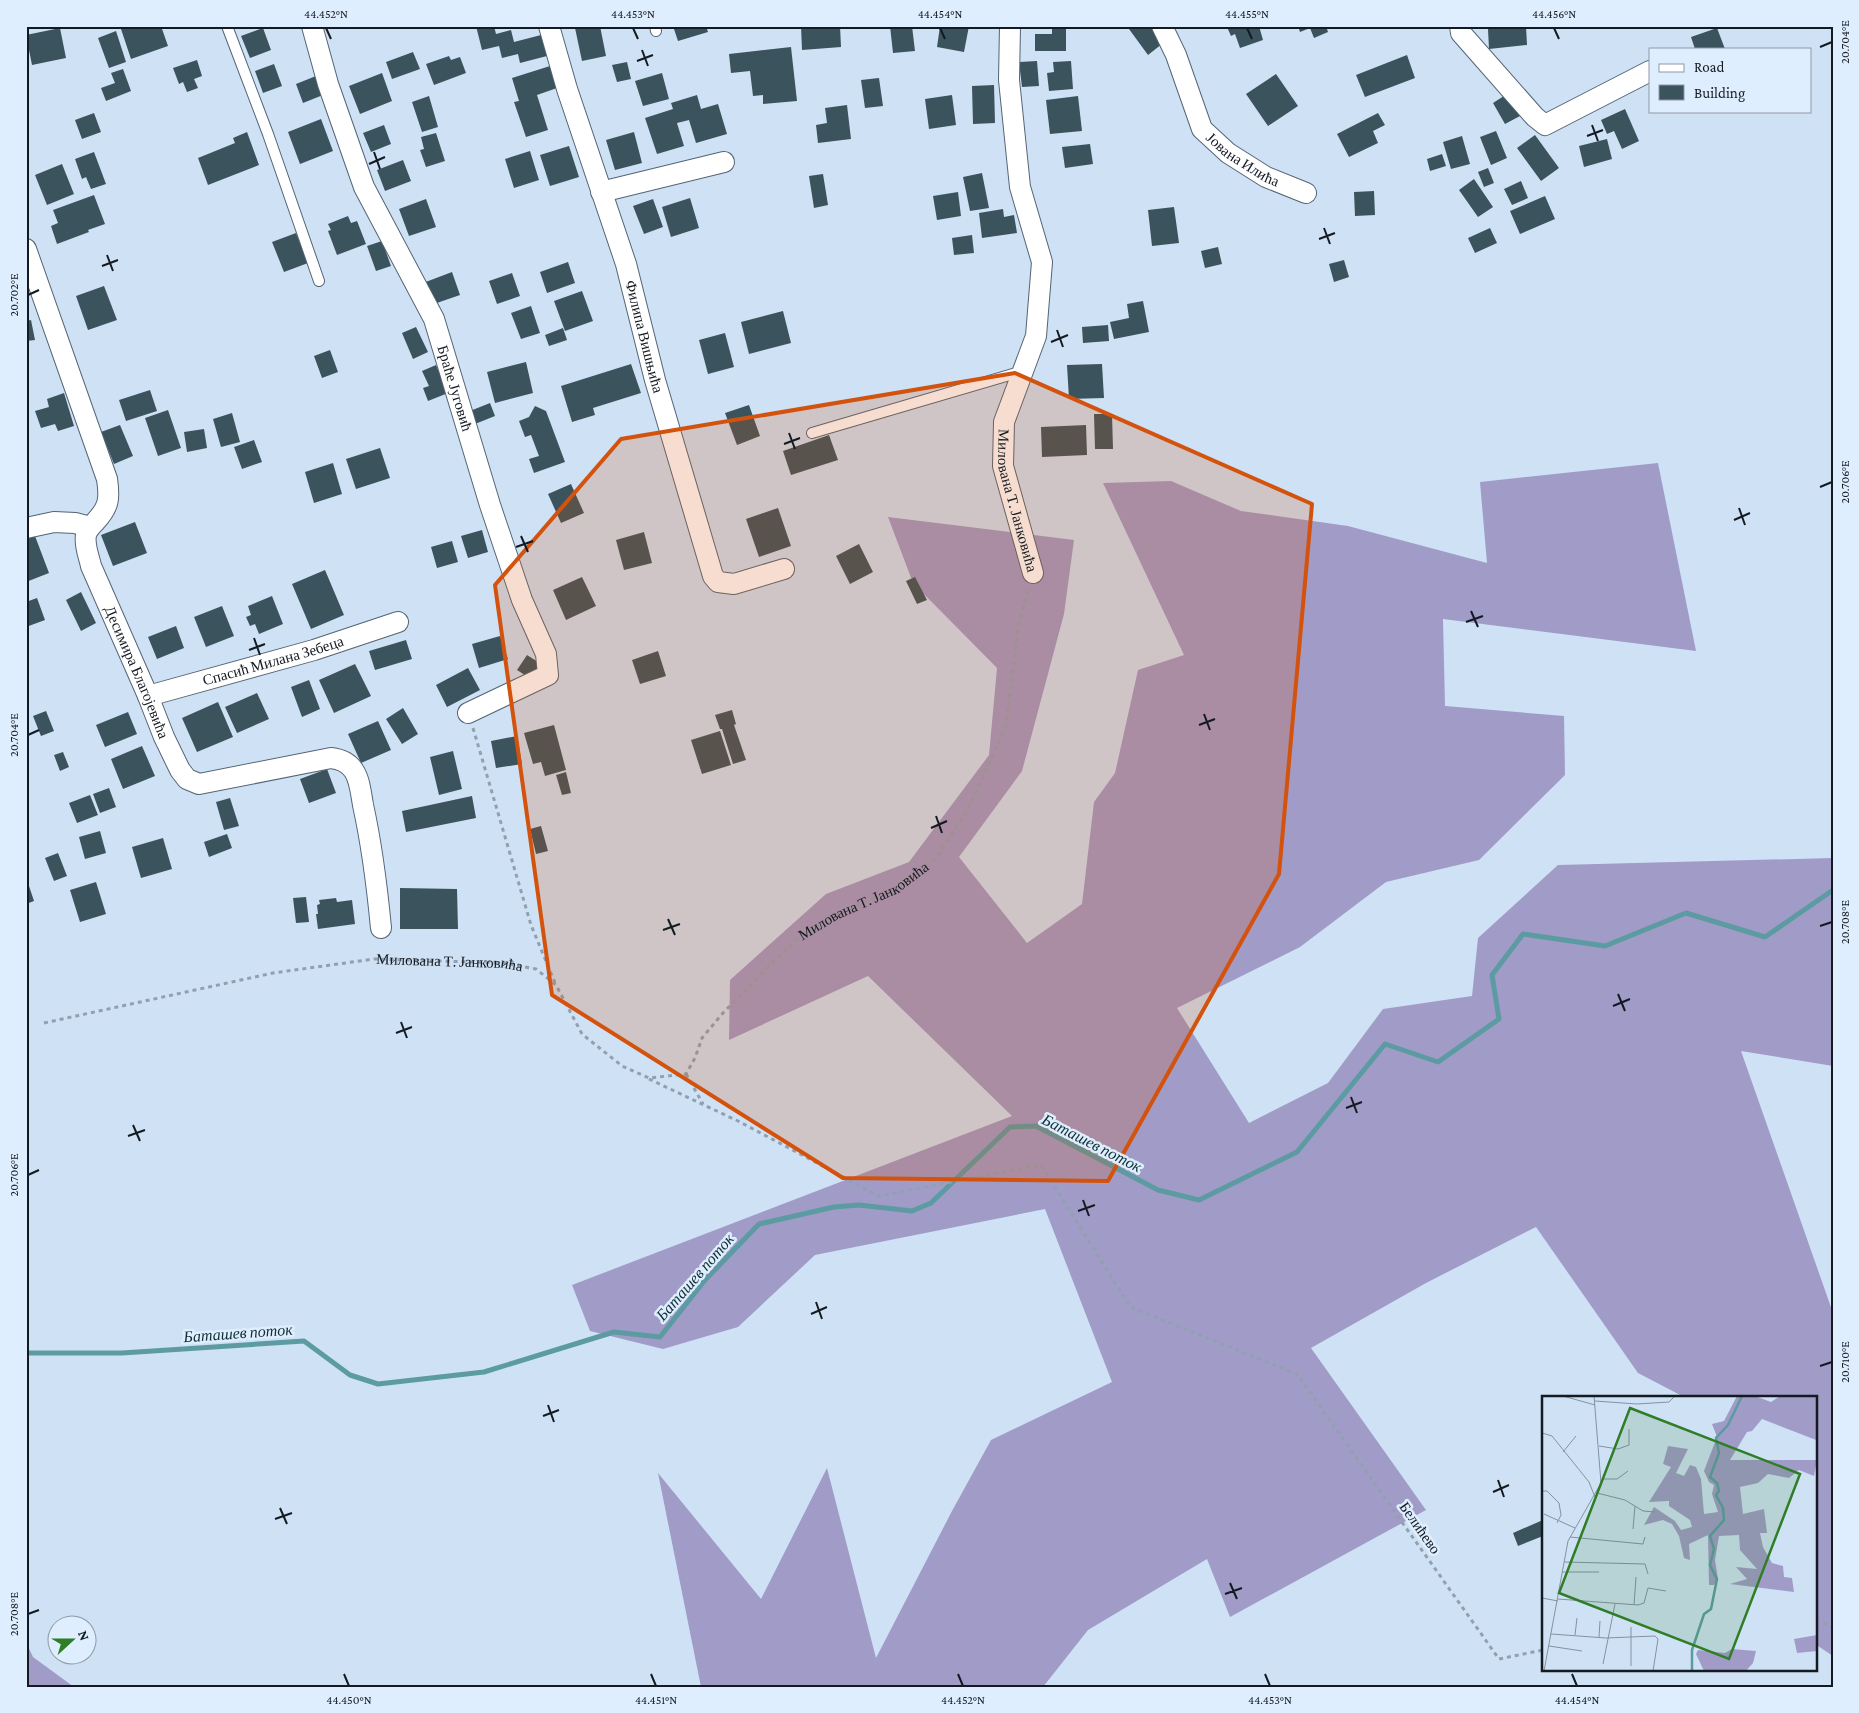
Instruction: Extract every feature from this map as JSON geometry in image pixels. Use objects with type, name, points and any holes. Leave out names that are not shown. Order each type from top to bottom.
[{"type":"street","name":"Браће Југовић","points":[[312,26],[328,84],[364,187],[434,319],[490,505],[522,600],[546,654],[548,675],[468,713]]},
{"type":"street","name":"Филипа Вишњића","points":[[549,26],[567,89],[626,264],[655,380],[713,576],[718,582],[734,584],[784,569]]},
{"type":"street","name":"Милована Т. Јанковића","points":[[1010,26],[1009,80],[1020,187],[1042,262],[1036,336],[1004,422],[1003,466],[1033,573]]},
{"type":"street","name":"Јована Илића","points":[[1162,26],[1178,60],[1202,129],[1228,153],[1266,177],[1306,193]]},
{"type":"street","points":[[1460,26],[1461,33],[1535,117],[1545,124],[1649,72]]},
{"type":"street","points":[[601,192],[724,162]]},
{"type":"street","points":[[26,249],[107,479],[109,492],[108,503],[104,513],[90,528],[75,523],[54,522],[26,528]]},
{"type":"street","name":"Десимира Благојевића","points":[[90,528],[87,533],[86,545],[91,566],[164,737],[183,775],[192,782],[207,784],[331,758],[338,759],[349,765],[356,776],[370,840],[381,928]]},
{"type":"street","name":"Спасић Милана Зебеца","points":[[148,696],[314,650],[398,622]]},
{"type":"lane","points":[[227,26],[268,134],[318,281]]},
{"type":"lane","points":[[812,433],[1023,370]]},
{"type":"path","name":"Милована Т. Јанковића","points":[[686,1074],[695,1058],[702,1038],[723,1012],[797,938],[837,914],[895,889],[936,858],[968,809],[1006,726],[1019,622],[1033,573]]},
{"type":"path","points":[[468,713],[530,925],[556,986]]},
{"type":"path","name":"Милована Т. Јанковића","points":[[44,1023],[273,973],[374,959],[504,963],[536,969],[556,986],[582,1034],[622,1066],[740,1122],[879,1196],[1041,1165],[1130,1307],[1297,1374]]},
{"type":"path","points":[[649,1078],[686,1074],[703,1104]]},
{"type":"path","name":"Белићево","points":[[1297,1374],[1499,1659],[1542,1650]]},
{"type":"path","points":[[1816,1624],[1827,1624],[1833,1628]]},
{"type":"highlighted area","points":[[1015,373],[1312,504],[1279,874],[1108,1181],[843,1178],[552,995],[495,585],[621,439]]},
{"type":"shaded area","points":[[1658,463],[1696,651],[1443,619],[1445,706],[1564,716],[1565,775],[1479,860],[1386,882],[1300,947],[1177,1008],[1249,1123],[1328,1083],[1383,1009],[1472,996],[1478,938],[1558,865],[1833,858],[1833,1066],[1741,1051],[1833,1313],[1833,1656],[1816,1645],[1816,1396],[1682,1396],[1638,1373],[1536,1227],[1426,1283],[1311,1348],[1426,1510],[1230,1617],[1207,1559],[1088,1630],[1043,1687],[701,1687],[658,1473],[761,1599],[827,1468],[876,1658],[991,1440],[1112,1382],[1045,1209],[815,1255],[738,1327],[663,1349],[590,1331],[572,1285],[1012,1116],[868,976],[729,1040],[730,980],[826,894],[909,862],[989,755],[997,668],[913,583],[888,517],[1074,540],[1064,614],[1022,771],[959,857],[1027,943],[1082,904],[1094,802],[1115,773],[1138,670],[1184,655],[1103,483],[1171,481],[1241,511],[1348,526],[1487,563],[1480,482]]},
{"type":"shaded area","points":[[26,1642],[33,1657],[74,1687],[26,1687]]},
{"type":"building","points":[[120,26],[161,26],[168,46],[131,59]]},
{"type":"building","points":[[476,26],[494,26],[496,34],[511,30],[514,42],[541,35],[547,56],[520,63],[518,54],[502,58],[499,46],[482,50]]},
{"type":"building","points":[[600,26],[606,56],[582,61],[575,28]]},
{"type":"building","points":[[673,26],[706,26],[708,32],[678,41]]},
{"type":"building","points":[[801,26],[840,26],[841,47],[802,50]]},
{"type":"building","points":[[890,26],[912,26],[915,51],[893,53]]},
{"type":"building","points":[[940,26],[969,26],[964,52],[937,47]]},
{"type":"building","points":[[1134,26],[1157,26],[1167,40],[1148,55],[1129,29]]},
{"type":"building","points":[[1259,26],[1263,40],[1240,48],[1235,34],[1231,36],[1227,27]]},
{"type":"building","points":[[1298,26],[1326,26],[1328,32],[1314,38],[1310,28],[1300,32]]},
{"type":"building","points":[[1500,26],[1526,26],[1527,45],[1489,49],[1488,29],[1500,28]]},
{"type":"building","points":[[60,28],[66,58],[32,65],[26,35]]},
{"type":"building","points":[[263,28],[271,50],[250,58],[241,36]]},
{"type":"building","points":[[1052,28],[1066,28],[1066,51],[1035,51],[1035,34],[1052,34]]},
{"type":"building","points":[[1717,28],[1725,48],[1695,48],[1691,37]]},
{"type":"building","points":[[116,31],[126,62],[109,68],[98,38]]},
{"type":"building","points":[[791,47],[797,101],[763,104],[763,95],[753,96],[750,71],[731,73],[729,54]]},
{"type":"building","points":[[413,52],[420,69],[392,79],[386,62]]},
{"type":"building","points":[[1407,55],[1415,78],[1365,97],[1356,75]]},
{"type":"building","points":[[449,56],[451,60],[460,57],[466,73],[434,85],[426,64]]},
{"type":"building","points":[[197,60],[202,76],[194,79],[198,88],[187,92],[183,82],[179,84],[173,68]]},
{"type":"building","points":[[1037,61],[1039,86],[1022,87],[1019,62]]},
{"type":"building","points":[[1071,61],[1073,89],[1049,91],[1047,73],[1054,72],[1053,62]]},
{"type":"building","points":[[627,62],[631,79],[617,82],[612,65]]},
{"type":"building","points":[[274,64],[282,86],[263,93],[255,71]]},
{"type":"building","points":[[550,66],[557,88],[537,95],[548,130],[526,137],[514,102],[519,101],[512,78]]},
{"type":"building","points":[[123,69],[131,91],[106,101],[101,88],[115,83],[111,73]]},
{"type":"building","points":[[382,73],[392,101],[360,114],[349,86]]},
{"type":"building","points":[[662,73],[669,99],[643,106],[635,81]]},
{"type":"building","points":[[1276,74],[1298,106],[1268,126],[1246,94]]},
{"type":"building","points":[[316,76],[323,95],[303,103],[296,84]]},
{"type":"building","points":[[879,78],[883,106],[865,108],[861,80]]},
{"type":"building","points":[[994,85],[995,123],[973,124],[972,86]]},
{"type":"building","points":[[1507,94],[1520,116],[1505,124],[1493,103]]},
{"type":"building","points":[[697,95],[701,109],[718,104],[727,134],[696,143],[689,120],[677,123],[684,146],[657,154],[645,118],[673,109],[671,103]]},
{"type":"building","points":[[952,95],[956,125],[929,129],[925,99]]},
{"type":"building","points":[[429,96],[438,127],[422,132],[412,102]]},
{"type":"building","points":[[1078,96],[1082,131],[1050,134],[1046,100]]},
{"type":"building","points":[[847,105],[851,139],[818,143],[816,125],[827,123],[825,108]]},
{"type":"building","points":[[1625,109],[1639,141],[1622,149],[1614,131],[1607,134],[1601,120]]},
{"type":"building","points":[[94,113],[101,132],[82,139],[75,120]]},
{"type":"building","points":[[1378,113],[1385,125],[1373,131],[1378,143],[1349,157],[1337,134]]},
{"type":"building","points":[[321,119],[333,151],[300,164],[288,132]]},
{"type":"building","points":[[384,125],[391,144],[371,152],[363,133]]},
{"type":"building","points":[[1496,131],[1507,158],[1491,165],[1480,137]]},
{"type":"building","points":[[247,132],[259,165],[208,185],[198,158],[235,143],[233,138]]},
{"type":"building","points":[[634,132],[642,163],[615,170],[606,140]]},
{"type":"building","points":[[436,133],[445,161],[426,167],[420,150],[424,149],[421,137]]},
{"type":"building","points":[[1535,135],[1559,168],[1541,181],[1517,148]]},
{"type":"building","points":[[1462,136],[1470,164],[1451,169],[1443,142]]},
{"type":"building","points":[[1607,139],[1612,159],[1584,167],[1579,146]]},
{"type":"building","points":[[1090,144],[1093,164],[1065,168],[1062,147]]},
{"type":"building","points":[[569,146],[579,177],[550,186],[540,155]]},
{"type":"building","points":[[530,151],[539,180],[514,188],[505,159]]},
{"type":"building","points":[[94,152],[106,184],[91,189],[86,177],[82,179],[75,159]]},
{"type":"building","points":[[1442,154],[1446,166],[1430,171],[1427,159]]},
{"type":"building","points":[[403,160],[411,181],[385,191],[377,170]]},
{"type":"building","points":[[62,164],[74,194],[47,205],[35,175]]},
{"type":"building","points":[[1488,168],[1494,183],[1484,187],[1478,172]]},
{"type":"building","points":[[982,173],[989,208],[970,211],[963,177]]},
{"type":"building","points":[[823,174],[828,205],[814,208],[809,176]]},
{"type":"building","points":[[1474,179],[1493,207],[1478,217],[1459,190]]},
{"type":"building","points":[[1521,181],[1528,198],[1512,205],[1504,189]]},
{"type":"building","points":[[1374,191],[1375,215],[1355,216],[1354,192]]},
{"type":"building","points":[[958,192],[961,216],[937,220],[933,196]]},
{"type":"building","points":[[94,195],[105,224],[57,244],[51,226],[58,223],[53,210]]},
{"type":"building","points":[[1545,196],[1555,219],[1520,234],[1510,211]]},
{"type":"building","points":[[690,198],[699,228],[671,237],[662,207]]},
{"type":"building","points":[[426,199],[436,227],[409,236],[399,209]]},
{"type":"building","points":[[653,199],[663,227],[644,234],[633,206]]},
{"type":"building","points":[[1174,207],[1179,243],[1152,246],[1148,210]]},
{"type":"building","points":[[1003,209],[1004,217],[1014,215],[1017,233],[982,238],[979,213]]},
{"type":"building","points":[[348,216],[351,223],[357,221],[366,244],[337,255],[328,231],[331,230],[328,224]]},
{"type":"building","points":[[1490,228],[1497,243],[1475,253],[1468,238]]},
{"type":"building","points":[[296,233],[308,263],[284,272],[272,242]]},
{"type":"building","points":[[972,235],[974,253],[954,255],[952,238]]},
{"type":"building","points":[[382,241],[391,266],[376,271],[367,246]]},
{"type":"building","points":[[1218,247],[1222,264],[1205,268],[1201,251]]},
{"type":"building","points":[[1344,260],[1349,277],[1334,282],[1329,264]]},
{"type":"building","points":[[568,262],[575,283],[547,293],[540,272]]},
{"type":"building","points":[[452,272],[460,295],[431,305],[423,283]]},
{"type":"building","points":[[512,273],[520,296],[497,304],[489,281]]},
{"type":"building","points":[[104,286],[117,320],[88,330],[76,296]]},
{"type":"building","points":[[582,291],[593,321],[565,331],[554,301]]},
{"type":"building","points":[[1143,301],[1149,332],[1114,339],[1110,322],[1129,318],[1127,304]]},
{"type":"building","points":[[531,306],[540,333],[521,339],[511,313]]},
{"type":"building","points":[[783,311],[791,343],[749,354],[741,322]]},
{"type":"building","points":[[31,320],[35,340],[26,341],[26,321]]},
{"type":"building","points":[[1108,325],[1109,341],[1083,343],[1082,327]]},
{"type":"building","points":[[416,327],[428,352],[413,359],[402,333]]},
{"type":"building","points":[[563,328],[567,340],[549,346],[545,335]]},
{"type":"building","points":[[725,333],[734,367],[708,374],[699,340]]},
{"type":"building","points":[[330,350],[338,372],[322,378],[314,356]]},
{"type":"building","points":[[526,362],[533,393],[495,403],[487,372]]},
{"type":"building","points":[[631,364],[641,393],[593,408],[595,415],[572,422],[561,386]]},
{"type":"building","points":[[1102,364],[1104,398],[1069,399],[1067,365]]},
{"type":"building","points":[[436,365],[448,393],[428,401],[423,388],[429,386],[422,371]]},
{"type":"building","points":[[150,390],[157,411],[126,421],[119,400]]},
{"type":"building","points":[[64,393],[74,426],[58,431],[55,424],[41,428],[35,411],[49,407],[47,399]]},
{"type":"building","points":[[490,403],[495,416],[475,424],[470,411]]},
{"type":"building","points":[[749,405],[760,436],[737,445],[725,413]]},
{"type":"building","points":[[535,406],[546,411],[565,462],[534,473],[529,459],[539,456],[531,435],[525,437],[519,421],[529,417]]},
{"type":"building","points":[[168,410],[181,448],[158,456],[145,418]]},
{"type":"building","points":[[232,413],[240,442],[221,447],[213,419]]},
{"type":"building","points":[[1094,414],[1112,414],[1113,449],[1095,449]]},
{"type":"building","points":[[120,425],[133,456],[114,464],[101,432]]},
{"type":"building","points":[[1086,425],[1087,455],[1042,457],[1041,427]]},
{"type":"building","points":[[204,429],[207,448],[187,452],[184,432]]},
{"type":"building","points":[[829,435],[838,460],[791,475],[783,451]]},
{"type":"building","points":[[254,440],[262,462],[242,469],[234,447]]},
{"type":"building","points":[[380,448],[390,478],[356,489],[346,459]]},
{"type":"building","points":[[333,463],[342,494],[314,503],[305,472]]},
{"type":"building","points":[[571,484],[584,513],[561,523],[548,494]]},
{"type":"building","points":[[778,508],[791,546],[759,557],[746,519]]},
{"type":"building","points":[[135,522],[147,553],[113,566],[101,535]]},
{"type":"building","points":[[482,530],[488,552],[468,558],[461,536]]},
{"type":"building","points":[[644,532],[652,563],[624,570],[616,540]]},
{"type":"building","points":[[35,536],[49,573],[26,582],[26,539]]},
{"type":"building","points":[[452,541],[458,562],[437,568],[431,547]]},
{"type":"building","points":[[859,544],[873,572],[850,584],[836,556]]},
{"type":"building","points":[[325,570],[344,615],[311,629],[292,584]]},
{"type":"building","points":[[582,577],[596,606],[566,620],[553,590]]},
{"type":"building","points":[[915,577],[927,600],[917,604],[906,581]]},
{"type":"building","points":[[81,592],[96,623],[81,631],[66,600]]},
{"type":"building","points":[[272,596],[283,624],[259,634],[255,624],[250,626],[246,617],[251,615],[248,606]]},
{"type":"building","points":[[37,598],[45,620],[26,627],[26,602]]},
{"type":"building","points":[[222,606],[234,636],[206,647],[194,617]]},
{"type":"building","points":[[176,626],[184,648],[157,659],[148,637]]},
{"type":"building","points":[[500,636],[508,659],[479,668],[472,644]]},
{"type":"building","points":[[406,640],[412,659],[375,670],[369,651]]},
{"type":"building","points":[[658,651],[666,676],[640,684],[632,660]]},
{"type":"building","points":[[527,655],[538,662],[540,666],[528,677],[517,670]]},
{"type":"building","points":[[355,664],[371,696],[334,713],[319,680]]},
{"type":"building","points":[[468,668],[480,690],[447,707],[436,685]]},
{"type":"building","points":[[309,680],[320,709],[302,717],[291,687]]},
{"type":"building","points":[[257,693],[269,719],[237,733],[225,707]]},
{"type":"building","points":[[218,702],[233,737],[197,752],[182,718]]},
{"type":"building","points":[[403,708],[418,734],[402,744],[386,719]]},
{"type":"building","points":[[732,710],[736,724],[734,725],[746,760],[733,764],[722,729],[720,729],[715,715]]},
{"type":"building","points":[[46,711],[54,731],[41,736],[33,716]]},
{"type":"building","points":[[128,712],[137,734],[105,747],[96,725]]},
{"type":"building","points":[[378,721],[391,750],[361,763],[348,734]]},
{"type":"building","points":[[554,725],[566,770],[545,776],[541,762],[533,764],[524,733]]},
{"type":"building","points":[[720,731],[731,765],[702,774],[691,740]]},
{"type":"building","points":[[517,736],[522,764],[496,768],[491,741]]},
{"type":"building","points":[[142,746],[155,776],[123,789],[111,759]]},
{"type":"building","points":[[453,751],[462,789],[439,795],[430,757]]},
{"type":"building","points":[[63,752],[69,767],[60,771],[54,755]]},
{"type":"building","points":[[327,769],[336,793],[309,803],[300,779]]},
{"type":"building","points":[[566,772],[571,793],[562,795],[556,775]]},
{"type":"building","points":[[109,788],[116,807],[100,813],[93,794]]},
{"type":"building","points":[[90,795],[98,815],[77,823],[69,803]]},
{"type":"building","points":[[472,796],[476,818],[406,832],[402,811]]},
{"type":"building","points":[[230,798],[239,826],[224,830],[216,802]]},
{"type":"building","points":[[541,826],[548,851],[536,854],[530,829]]},
{"type":"building","points":[[100,831],[106,853],[85,859],[79,837]]},
{"type":"building","points":[[227,834],[232,848],[209,857],[204,842]]},
{"type":"building","points":[[163,838],[172,869],[141,878],[132,847]]},
{"type":"building","points":[[58,853],[67,876],[54,881],[45,858]]},
{"type":"building","points":[[26,877],[34,901],[26,904]]},
{"type":"building","points":[[96,882],[106,914],[80,922],[70,890]]},
{"type":"building","points":[[400,888],[457,889],[458,929],[400,929]]},
{"type":"building","points":[[306,897],[309,922],[296,923],[293,898]]},
{"type":"building","points":[[336,898],[337,902],[352,900],[355,924],[318,929],[316,914],[318,914],[317,905],[320,904],[319,900]]},
{"type":"building","points":[[1542,1520],[1542,1536],[1518,1546],[1513,1533]]},
{"type":"waterway","name":"Баташев поток","points":[[26,1353],[122,1353],[304,1341],[350,1375],[378,1384],[484,1372],[614,1332],[660,1337],[705,1280],[759,1224],[834,1207],[859,1205],[912,1211],[931,1203],[1010,1127],[1036,1126],[1158,1190],[1199,1200],[1297,1152],[1385,1044],[1438,1062],[1499,1019],[1492,975],[1523,934],[1605,946],[1686,913],[1765,937],[1833,890]]}]
